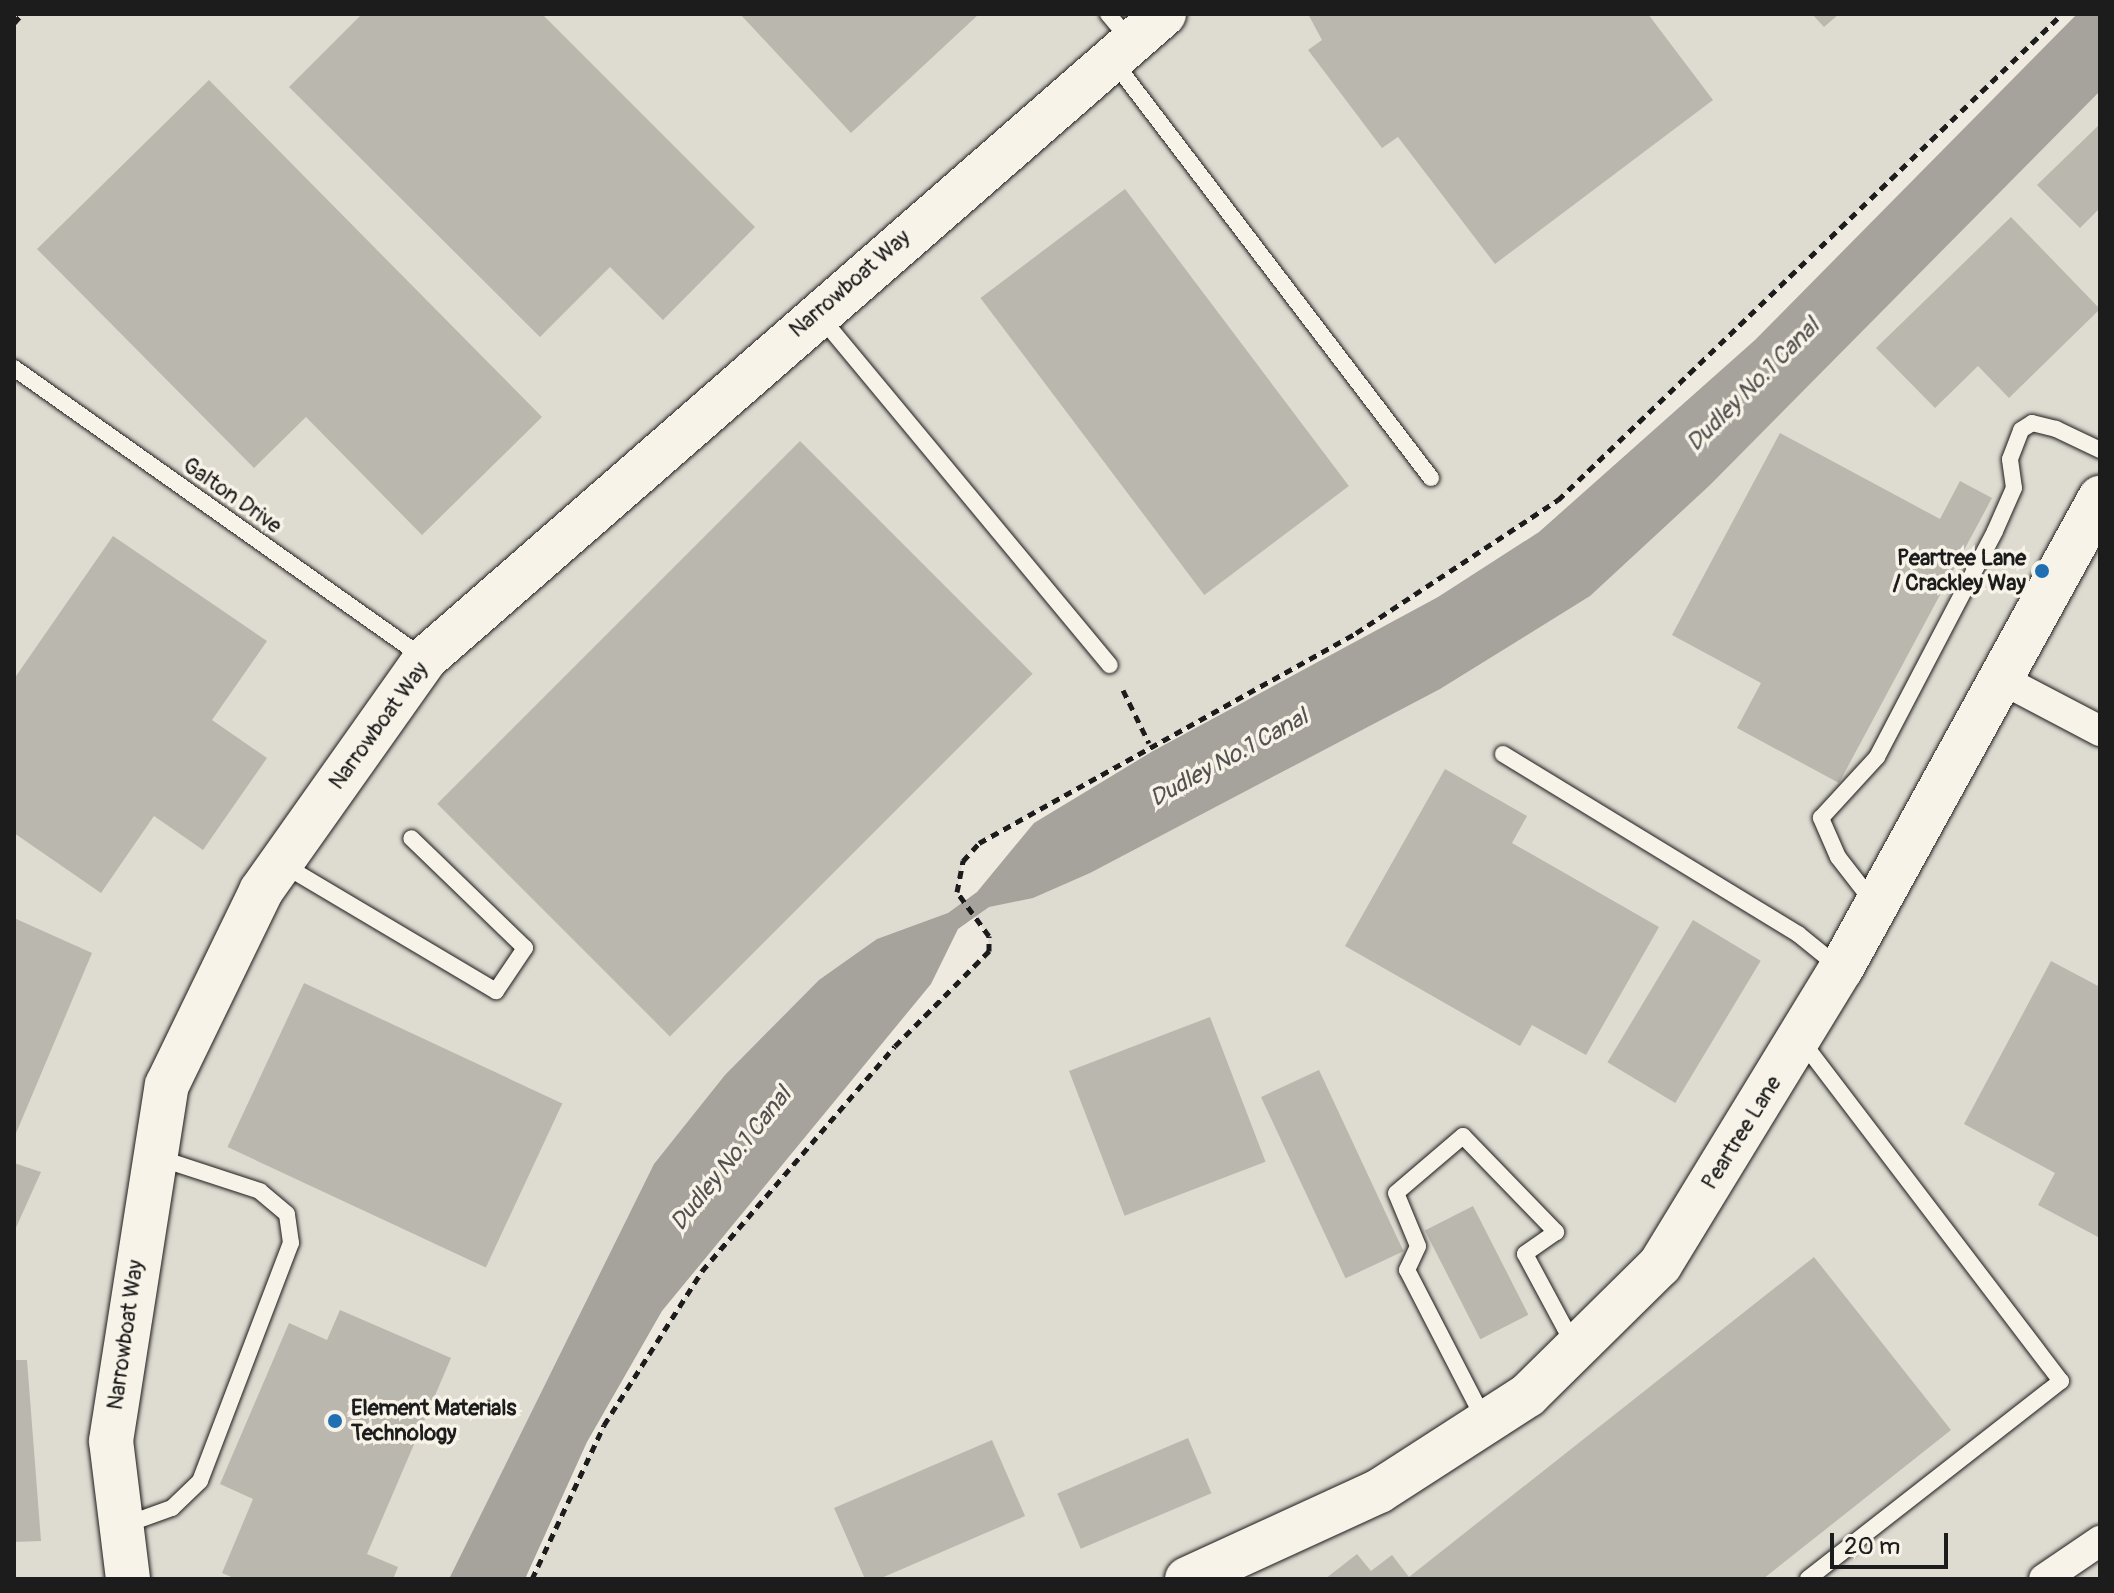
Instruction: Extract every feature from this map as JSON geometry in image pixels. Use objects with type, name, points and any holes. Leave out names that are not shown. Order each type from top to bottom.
[{"type":"street","name":"Narrowboat Way","points":[[128,1579],[111,1441],[167,1085],[261,891],[425,659],[816,312],[1117,38],[1164,14]]},
{"type":"street","name":"Peartree Lane","points":[[1187,1579],[1379,1491],[1528,1395],[1660,1265],[1841,969],[2003,680],[2100,498]]},
{"type":"street","points":[[2003,680],[2100,731]]},
{"type":"street","points":[[2044,1579],[2100,1541]]},
{"type":"lane","points":[[1117,38],[1431,478]]},
{"type":"lane","points":[[816,312],[1110,665]]},
{"type":"lane","name":"Galton Drive","points":[[14,368],[425,659]]},
{"type":"lane","points":[[1876,906],[1838,857],[1821,818],[1877,757],[1995,531],[2014,488],[2010,459],[2021,430],[2032,423],[2056,429],[2100,450]]},
{"type":"lane","points":[[1503,754],[1798,934],[1841,969]]},
{"type":"lane","points":[[280,864],[496,991],[525,948],[411,838]]},
{"type":"lane","points":[[1800,1038],[2061,1381],[1808,1579]]},
{"type":"lane","points":[[1485,1422],[1407,1270],[1418,1246],[1396,1193],[1463,1136],[1556,1232],[1525,1254],[1575,1348]]},
{"type":"lane","points":[[121,1527],[172,1508],[200,1481],[291,1243],[287,1214],[260,1191],[154,1156]]},
{"type":"path","points":[[14,23],[22,14]]},
{"type":"path","points":[[532,1579],[604,1425],[702,1271],[895,1046],[989,951],[989,936],[957,892],[963,861],[979,843],[1149,743],[1356,633],[1558,500],[2062,14]]},
{"type":"path","points":[[1110,665],[1149,743]]},
{"type":"shaded area","points":[[14,14],[2062,14],[1558,500],[1356,633],[979,843],[963,861],[957,892],[971,908],[1535,586],[2100,41],[2100,1579],[532,1579],[604,1425],[702,1271],[895,1046],[989,951],[988,936],[970,909],[731,1153],[485,1579],[14,1579]]},
{"type":"water","name":"Dudley No.1 Canal","points":[[2077,14],[2100,14],[2100,91],[1710,485],[1590,596],[1440,689],[1090,873],[1033,898],[989,907],[958,929],[931,984],[662,1311],[587,1442],[525,1579],[449,1579],[654,1164],[725,1075],[819,980],[877,939],[948,913],[977,892],[1034,823],[1153,751],[1438,597],[1539,532],[1755,340]]},
{"type":"building","points":[[362,14],[542,14],[755,227],[663,320],[610,267],[540,337],[289,87]]},
{"type":"building","points":[[740,14],[979,14],[851,133]]},
{"type":"building","points":[[1308,14],[1648,14],[1713,100],[1495,264],[1398,137],[1382,148],[1308,50],[1322,40]]},
{"type":"building","points":[[1812,14],[1839,14],[1824,27]]},
{"type":"building","points":[[209,80],[542,417],[422,535],[306,417],[254,468],[37,249]]},
{"type":"building","points":[[2100,124],[2100,208],[2080,228],[2037,185]]},
{"type":"building","points":[[1125,189],[1349,486],[1204,595],[980,298]]},
{"type":"building","points":[[2011,217],[2100,309],[2009,398],[1978,366],[1935,408],[1876,348]]},
{"type":"building","points":[[1780,433],[1940,519],[1960,481],[1992,498],[1839,783],[1737,728],[1761,683],[1672,635]]},
{"type":"building","points":[[800,441],[1033,674],[670,1036],[437,804]]},
{"type":"building","points":[[113,536],[267,641],[212,720],[267,758],[203,850],[154,816],[101,893],[14,833],[14,679]]},
{"type":"building","points":[[1445,769],[1527,816],[1512,843],[1659,927],[1586,1055],[1532,1025],[1520,1046],[1345,946]]},
{"type":"building","points":[[14,918],[92,953],[14,1138]]},
{"type":"building","points":[[1693,920],[1761,961],[1675,1103],[1608,1062]]},
{"type":"building","points":[[2051,961],[2100,987],[2100,1238],[2038,1205],[2055,1173],[1964,1124]]},
{"type":"building","points":[[304,983],[562,1103],[486,1267],[228,1147]]},
{"type":"building","points":[[1210,1017],[1266,1162],[1125,1216],[1069,1071]]},
{"type":"building","points":[[1319,1070],[1404,1251],[1346,1278],[1261,1097]]},
{"type":"building","points":[[14,1163],[41,1172],[14,1232]]},
{"type":"building","points":[[1473,1206],[1528,1315],[1480,1339],[1425,1231]]},
{"type":"building","points":[[1814,1257],[1951,1430],[1763,1579],[1325,1579],[1357,1554],[1371,1571],[1392,1555],[1409,1577]]},
{"type":"building","name":"Element Materials Technology","points":[[340,1310],[451,1358],[367,1554],[398,1567],[393,1579],[236,1579],[222,1573],[253,1499],[220,1484],[289,1323],[327,1340]]},
{"type":"building","points":[[14,1360],[27,1360],[41,1541],[14,1542]]},
{"type":"building","points":[[1188,1438],[1211,1493],[1081,1549],[1057,1493]]},
{"type":"building","points":[[992,1440],[1025,1516],[879,1579],[865,1579],[834,1508]]},
{"type":"place","name":"Peartree Lane / Crackley Way","points":[[2042,571]]},
{"type":"place","name":"Element Materials Technology","points":[[335,1421]]}]
